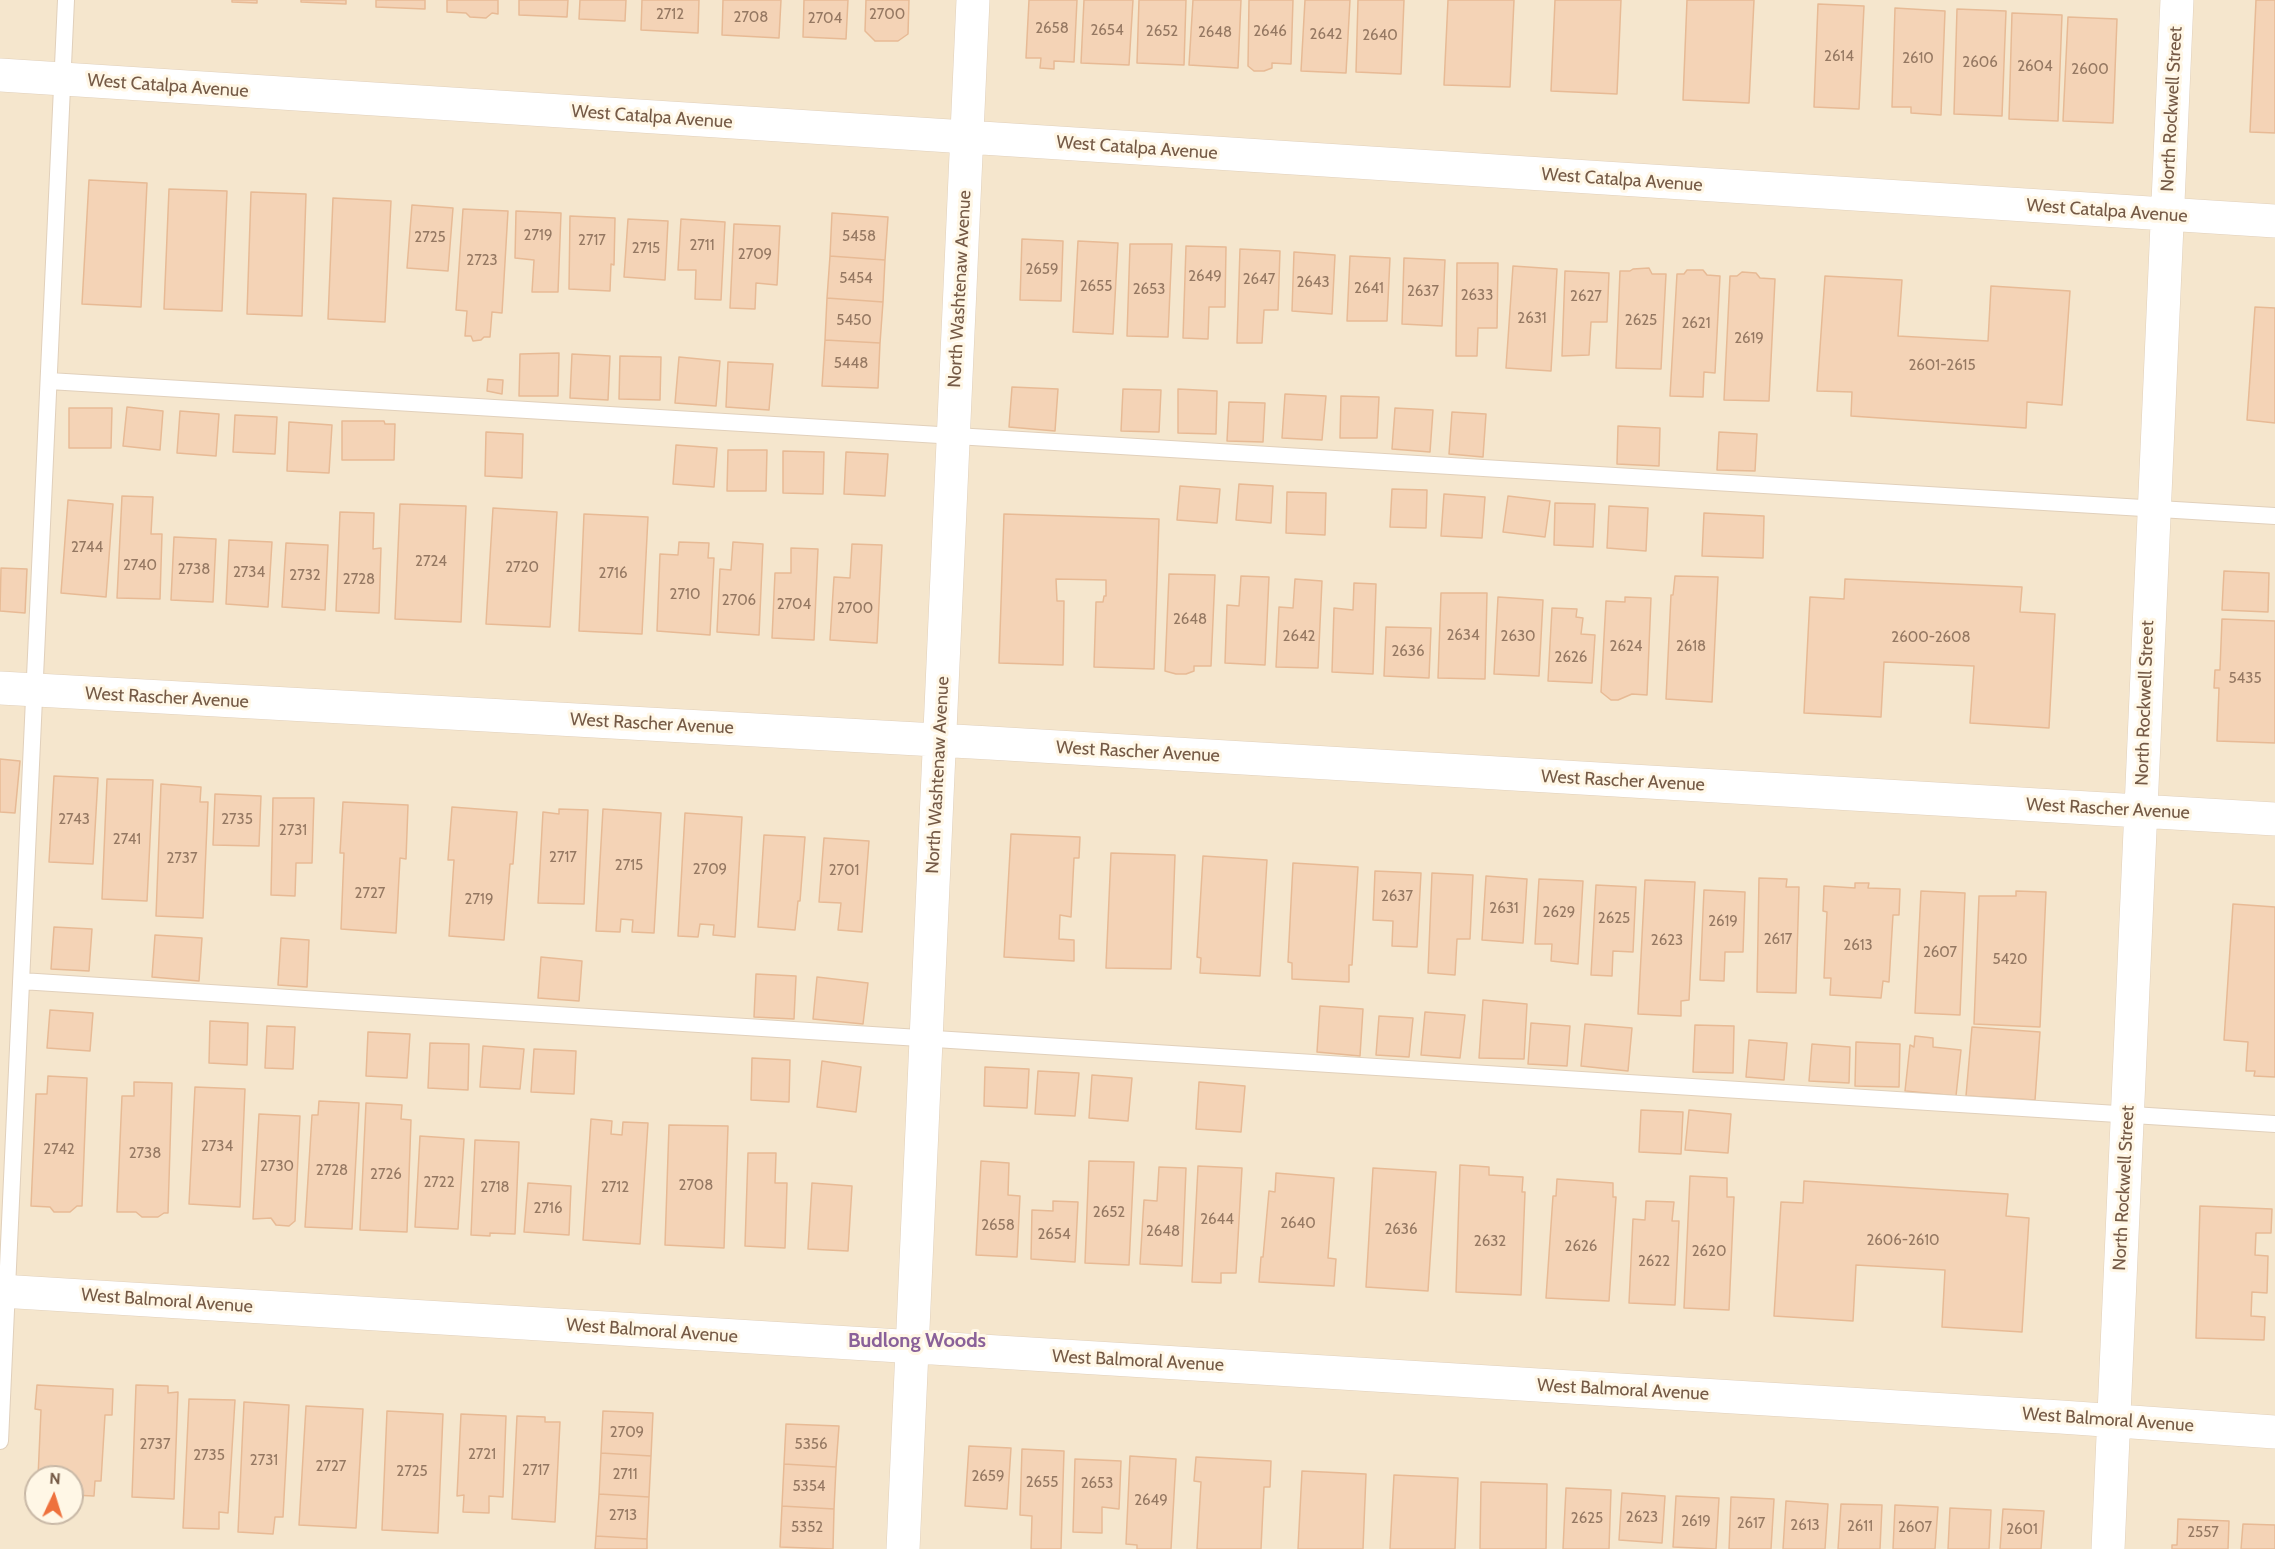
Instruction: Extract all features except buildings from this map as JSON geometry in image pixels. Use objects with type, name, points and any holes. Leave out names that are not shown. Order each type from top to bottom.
[{"type":"street","name":"North Washtenaw Avenue","points":[[903,1549],[973,0]]},
{"type":"street","name":"North Rockwell Street","points":[[2108,1549],[2176,0]]},
{"type":"street","name":"West Catalpa Avenue","points":[[0,75],[2275,221]]},
{"type":"street","name":"West Rascher Avenue","points":[[0,688],[939,740],[2275,819]]},
{"type":"street","name":"West Balmoral Avenue","points":[[3,1291],[2114,1420],[2275,1432]]},
{"type":"lane","points":[[0,1441],[3,1291],[21,981],[66,0]]},
{"type":"lane","points":[[49,381],[2275,516]]},
{"type":"lane","points":[[21,981],[2275,1124]]},
{"type":"shaded area","points":[[0,0],[2275,0],[2275,1549],[0,1549]]},
{"type":"district","name":"Budlong Woods","points":[[917,1341]]}]
